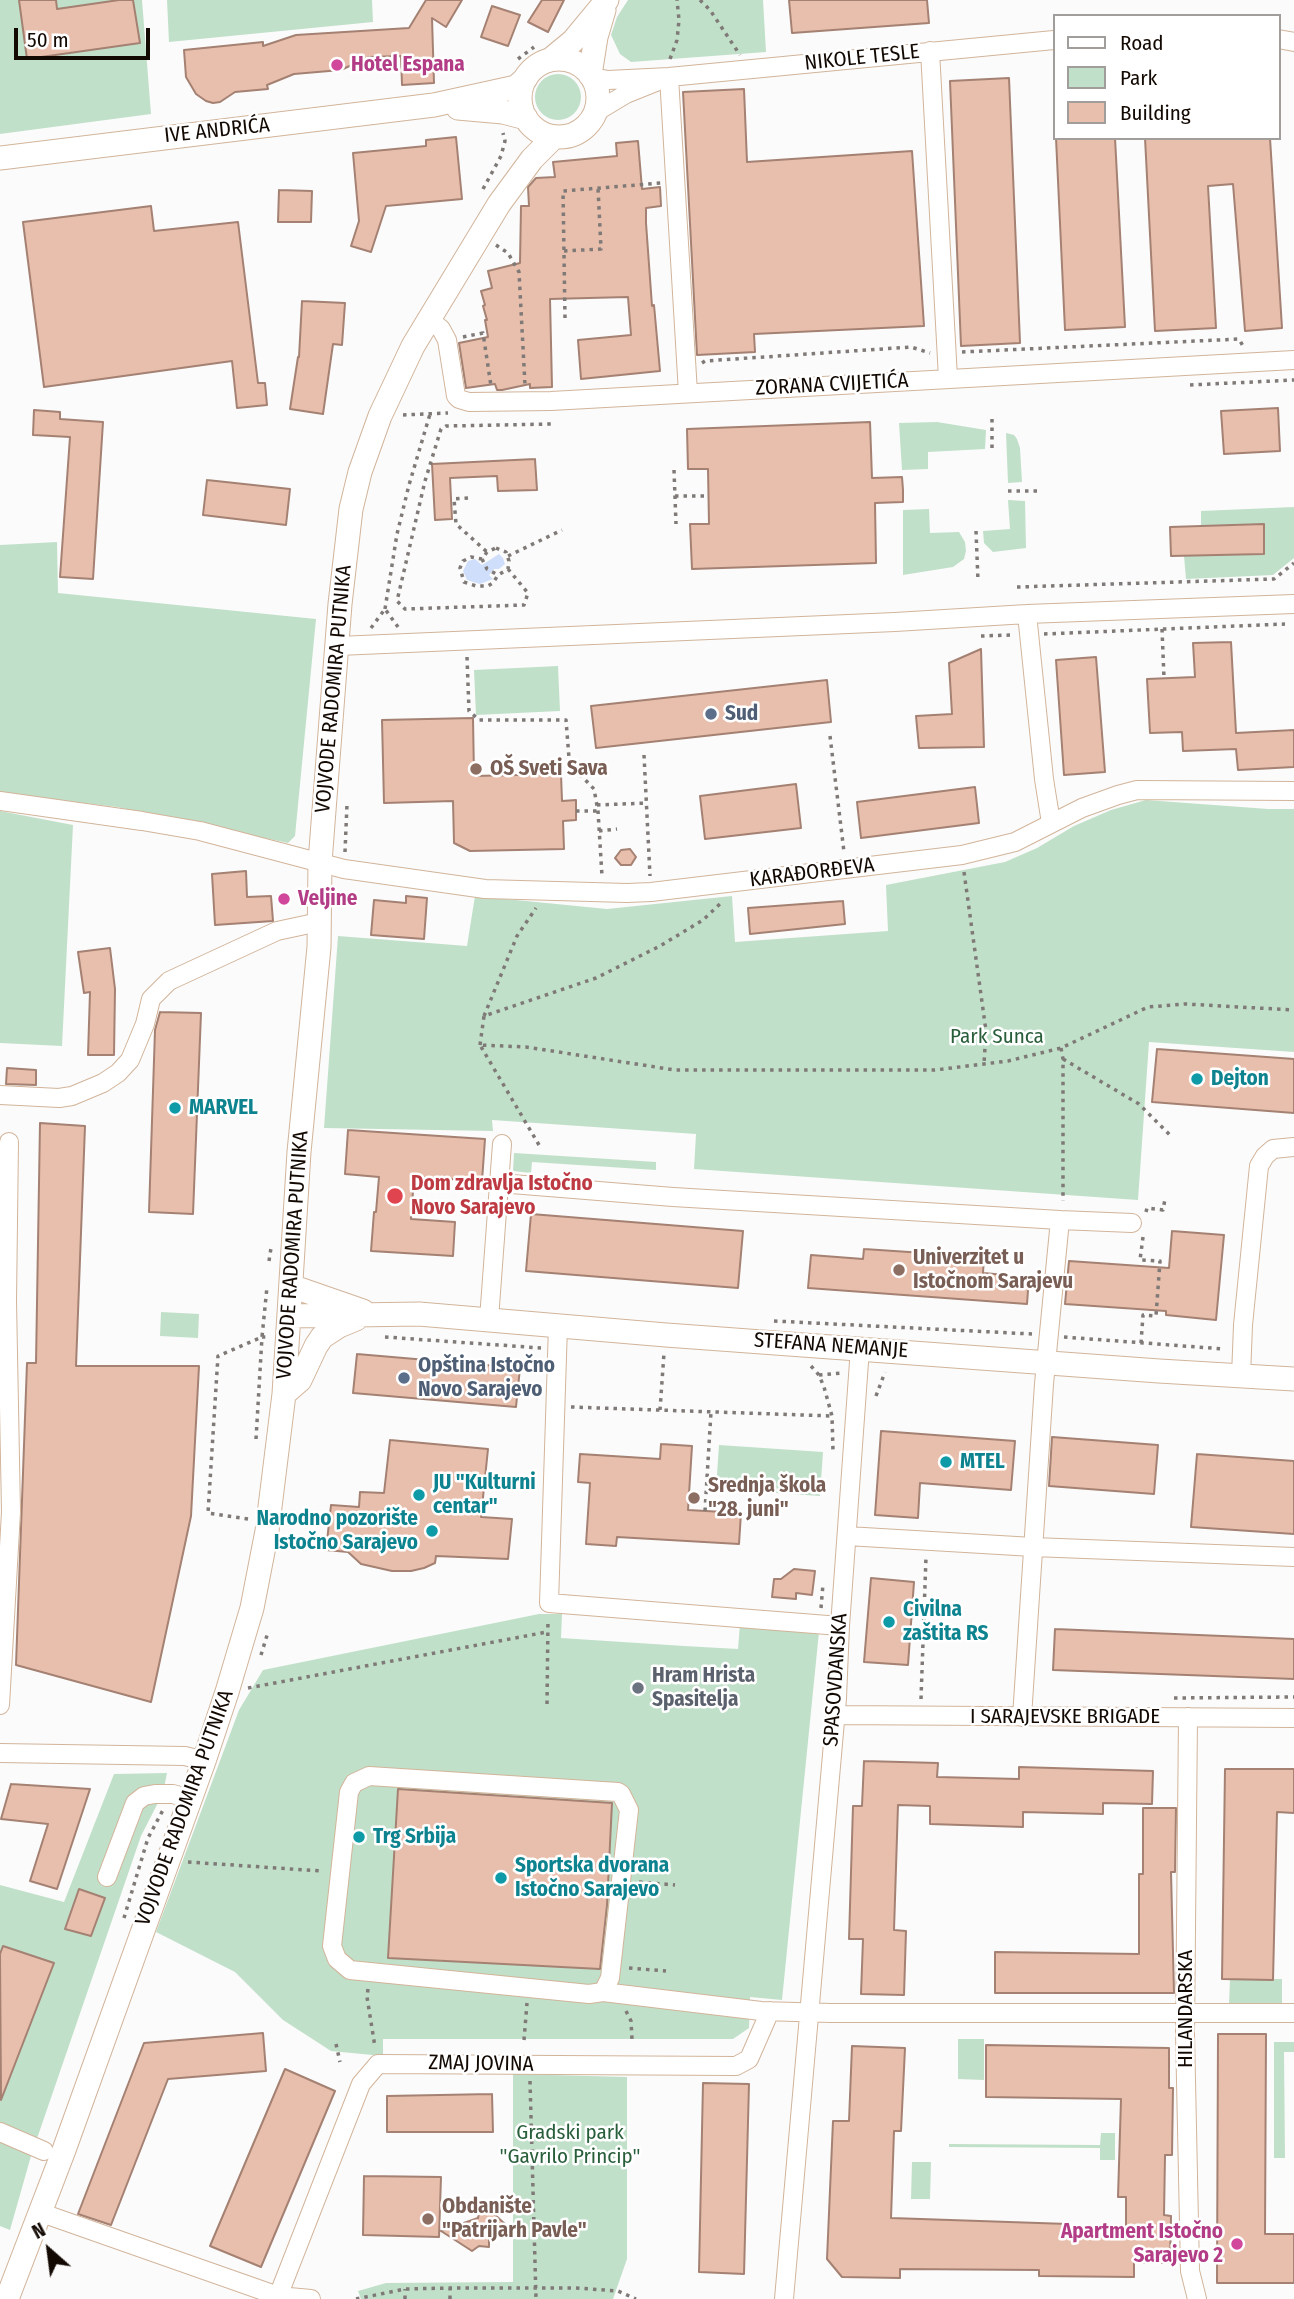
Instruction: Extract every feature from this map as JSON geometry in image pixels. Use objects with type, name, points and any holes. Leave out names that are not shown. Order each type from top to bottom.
[{"type":"main road","points":[[606,2],[596,37],[591,76],[598,97],[596,112],[590,122],[577,133],[554,137],[538,131],[526,119],[520,101],[518,71],[536,67],[546,51],[573,41],[606,2]]},
{"type":"main road","points":[[546,51],[559,59],[577,63],[591,76]]},
{"type":"main road","name":"IVE ANDRIĆA","points":[[0,158],[434,105],[516,87],[518,71]]},
{"type":"main road","name":"IVE ANDRIĆA","points":[[434,105],[503,112],[526,119]]},
{"type":"main road","name":"VOJVODE RADOMIRA PUTNIKA","points":[[7,2299],[64,2150],[204,1761],[252,1608],[268,1522],[284,1394],[299,1152],[319,947],[320,862],[340,604],[351,509],[360,472],[399,372],[480,234],[490,198],[520,154],[526,119]]},
{"type":"main road","name":"VOJVODE RADOMIRA PUTNIKA","points":[[490,198],[554,137]]},
{"type":"main road","name":"STEFANA NEMANJE","points":[[291,1286],[369,1313]]},
{"type":"main road","points":[[284,1394],[300,1380],[322,1337],[369,1313]]},
{"type":"main road","name":"STEFANA NEMANJE","points":[[289,1316],[419,1314],[666,1335],[1294,1379]]},
{"type":"street","name":"NIKOLE TESLE","points":[[591,76],[608,80],[669,77],[1052,40]]},
{"type":"street","points":[[930,51],[948,379]]},
{"type":"street","name":"NIKOLE TESLE","points":[[596,112],[626,94],[669,77]]},
{"type":"street","points":[[669,77],[688,393]]},
{"type":"street","points":[[430,320],[441,329],[447,340]]},
{"type":"street","name":"ZORANA CVIJETIĆA","points":[[447,340],[456,396],[459,400],[469,402],[688,393],[1294,360]]},
{"type":"street","points":[[338,646],[1294,604]]},
{"type":"street","points":[[1027,614],[1051,823]]},
{"type":"street","name":"KARAĐORĐEVA","points":[[0,801],[200,831],[344,869],[485,889],[651,892],[962,855],[1016,842],[1099,801],[1137,790],[1294,791]]},
{"type":"street","points":[[0,1095],[72,1097],[103,1083],[118,1073],[130,1060],[145,1024],[151,999],[169,981],[277,931],[319,922]]},
{"type":"street","points":[[0,1705],[11,1512],[7,1301],[9,1142]]},
{"type":"street","points":[[489,1319],[502,1144]]},
{"type":"street","points":[[1241,1376],[1244,1312],[1259,1166],[1273,1149],[1294,1147]]},
{"type":"street","points":[[499,1183],[673,1197],[1140,1225]]},
{"type":"street","points":[[1022,1717],[1046,1363],[1059,1220]]},
{"type":"street","points":[[558,1326],[549,1602],[840,1626]]},
{"type":"street","name":"SPASOVDANSKA","points":[[785,2299],[835,1715],[860,1348]]},
{"type":"street","points":[[847,1536],[1033,1547],[1294,1557]]},
{"type":"street","name":"I SARAJEVSKE BRIGADE","points":[[835,1715],[1294,1717]]},
{"type":"street","name":"HILANDARSKA","points":[[1188,1717],[1186,2012],[1190,2271],[1197,2299]]},
{"type":"street","points":[[0,1753],[185,1756],[204,1761]]},
{"type":"street","points":[[603,1992],[610,1978],[629,1810],[621,1794],[369,1776],[354,1783],[349,1792],[332,1946],[338,1959],[350,1970],[589,1994],[603,1992],[770,2011],[1294,2013]]},
{"type":"street","points":[[107,1877],[135,1803],[144,1796],[155,1794],[173,1794],[190,1799]]},
{"type":"street","name":"ZMAJ JOVINA","points":[[277,2298],[361,2084],[378,2064],[736,2066],[748,2059],[770,2011]]},
{"type":"street","points":[[0,2132],[44,2151]]},
{"type":"street","points":[[39,2212],[277,2298],[310,2299]]},
{"type":"path","points":[[677,0],[677,40],[669,61],[681,60]]},
{"type":"path","points":[[700,0],[710,10],[741,56],[729,57]]},
{"type":"path","points":[[518,71],[546,51]]},
{"type":"path","points":[[490,198],[505,141],[497,126]]},
{"type":"path","points":[[565,318],[563,191],[664,183]]},
{"type":"path","points":[[564,251],[601,249],[598,188]]},
{"type":"path","points":[[480,234],[508,253],[519,272],[526,401]]},
{"type":"path","points":[[447,340],[483,333],[493,401]]},
{"type":"path","points":[[687,374],[705,361],[911,347],[947,356],[960,352],[1233,339],[1238,339],[1245,347]]},
{"type":"path","points":[[370,629],[385,609],[408,485],[430,414]]},
{"type":"path","points":[[992,419],[992,449]]},
{"type":"path","points":[[483,561],[487,552],[496,548],[508,556],[508,569],[528,593],[524,604],[405,609],[397,601],[425,481],[441,429],[446,426],[553,424]]},
{"type":"path","points":[[674,470],[676,524]]},
{"type":"path","points":[[1008,491],[1038,491]]},
{"type":"path","points":[[675,496],[709,496]]},
{"type":"path","points":[[468,498],[454,499],[456,524],[487,552]]},
{"type":"path","points":[[508,556],[562,530]]},
{"type":"path","points":[[975,531],[978,582]]},
{"type":"path","points":[[498,575],[491,572],[483,561],[471,557],[463,561],[460,568],[464,582],[484,587],[493,583],[498,575],[508,569]]},
{"type":"path","points":[[1017,587],[1274,579],[1294,563]]},
{"type":"path","points":[[385,609],[399,629]]},
{"type":"path","points":[[1163,629],[1164,678]]},
{"type":"path","points":[[467,655],[469,711],[479,720],[566,720],[571,765],[594,789],[604,892]]},
{"type":"path","points":[[830,736],[845,859]]},
{"type":"path","points":[[644,755],[649,866]]},
{"type":"path","points":[[576,811],[647,803]]},
{"type":"path","points":[[599,831],[617,829]]},
{"type":"path","points":[[962,855],[986,1031],[984,1064]]},
{"type":"path","points":[[484,1016],[596,978],[660,946],[703,920],[743,880]]},
{"type":"path","points":[[539,1145],[480,1045],[484,1016],[517,936],[547,891]]},
{"type":"path","points":[[480,1045],[526,1047],[676,1070],[935,1070],[1008,1061],[1061,1048],[1148,1007],[1185,1004],[1294,1010]]},
{"type":"path","points":[[1061,1048],[1063,1201]]},
{"type":"path","points":[[1063,1059],[1139,1104],[1172,1138]]},
{"type":"path","points":[[1141,1343],[1143,1315],[1156,1316],[1160,1261],[1140,1260],[1140,1225],[1147,1208],[1163,1210],[1165,1199]]},
{"type":"path","points":[[255,1451],[267,1287]]},
{"type":"path","points":[[660,1410],[666,1335]]},
{"type":"path","points":[[382,1336],[558,1349]]},
{"type":"path","points":[[262,1337],[218,1356],[208,1513],[268,1522]]},
{"type":"path","points":[[556,1407],[832,1416],[819,1375],[805,1364]]},
{"type":"path","points":[[874,1401],[886,1372]]},
{"type":"path","points":[[705,1511],[711,1412]]},
{"type":"path","points":[[909,1699],[921,1699],[927,1541]]},
{"type":"path","points":[[258,1659],[264,1649],[269,1629]]},
{"type":"path","points":[[248,1679],[243,1689],[547,1632],[547,1704]]},
{"type":"path","points":[[1172,1698],[1294,1697]]},
{"type":"path","points":[[180,1861],[321,1871]]},
{"type":"path","points":[[639,1882],[675,1885]]},
{"type":"path","points":[[629,1968],[666,1971]]},
{"type":"path","points":[[524,2039],[528,1997]]},
{"type":"path","points":[[336,2044],[340,2062]]},
{"type":"path","points":[[530,2065],[536,2299]]},
{"type":"path","points":[[356,2299],[405,2288],[450,2288],[618,2291],[636,2299]]},
{"type":"path","points":[[405,2288],[405,2299]]},
{"type":"path","points":[[450,2288],[450,2299]]},
{"type":"green space","points":[[0,0],[142,0],[151,114],[0,134]]},
{"type":"green space","points":[[167,0],[372,0],[373,22],[169,42]]},
{"type":"green space","points":[[628,0],[763,0],[766,52],[631,62],[620,54],[611,35],[617,17]]},
{"type":"green space","points":[[558,74],[575,80],[581,97],[575,114],[558,120],[541,114],[535,97],[541,80]]},
{"type":"green space","points":[[937,422],[986,430],[985,449],[928,452],[928,469],[902,470],[899,423]]},
{"type":"green space","points":[[1006,433],[1014,435],[1020,448],[1022,482],[1008,483]]},
{"type":"green space","points":[[1008,500],[1025,501],[1026,548],[993,552],[984,543],[983,531],[1010,529]]},
{"type":"green space","points":[[1294,507],[1294,558],[1273,575],[1186,579],[1184,556],[1264,553],[1263,524],[1201,526],[1201,511]]},
{"type":"green space","points":[[929,509],[930,533],[959,532],[965,542],[964,559],[953,567],[903,575],[903,510]]},
{"type":"green space","points":[[57,542],[58,593],[316,619],[295,836],[288,843],[117,807],[0,793],[0,545]]},
{"type":"green space","points":[[558,666],[560,711],[476,715],[474,670]]},
{"type":"green space","name":"Park Sunca","points":[[1146,800],[1294,809],[1294,1052],[1149,1042],[1138,1200],[694,1169],[696,1134],[492,1120],[493,1131],[324,1128],[338,936],[467,946],[475,896],[607,909],[732,896],[735,942],[888,931],[886,885],[1005,862],[1037,848],[1074,826],[1111,810]]},
{"type":"green space","points":[[0,811],[73,825],[62,1046],[0,1043]]},
{"type":"green space","points":[[514,1153],[656,1162],[656,1170],[532,1162],[531,1173],[513,1171]]},
{"type":"green space","points":[[161,1312],[199,1314],[198,1338],[160,1336]]},
{"type":"green space","points":[[719,1445],[823,1452],[820,1496],[716,1489]]},
{"type":"green space","points":[[539,1614],[562,1614],[561,1638],[684,1646],[738,1649],[740,1624],[819,1632],[782,2000],[750,1997],[749,2028],[733,2039],[383,2039],[383,2056],[331,2051],[283,2020],[235,1972],[156,1932],[239,1710],[263,1670]]},
{"type":"green space","points":[[167,1773],[163,1793],[141,1836],[31,2156],[10,2230],[0,2226],[0,1885],[64,1902],[114,1774]]},
{"type":"green space","points":[[1230,1979],[1282,1979],[1282,2005],[1229,2004]]},
{"type":"green space","points":[[958,2039],[984,2039],[984,2080],[958,2079]]},
{"type":"green space","points":[[1274,2042],[1294,2042],[1294,2052],[1284,2052],[1285,2158],[1274,2158]]},
{"type":"green space","name":"Gradski park \"Gavrilo Princip\"","points":[[513,2074],[627,2077],[627,2259],[613,2299],[361,2299],[358,2291],[386,2283],[513,2282]]},
{"type":"green space","points":[[1101,2133],[1115,2133],[1115,2160],[1100,2160],[1100,2148],[949,2147],[949,2144],[1100,2145]]},
{"type":"green space","points":[[912,2162],[931,2162],[930,2199],[911,2199]]},
{"type":"water","points":[[499,554],[505,564],[494,569],[489,575],[493,579],[480,584],[467,580],[463,571],[468,561],[475,559],[482,565]]},
{"type":"building","points":[[19,0],[56,0],[57,9],[133,0],[140,43],[27,59]]},
{"type":"building","points":[[426,0],[462,0],[446,27],[432,18],[434,83],[402,85],[401,56],[369,57],[341,70],[294,74],[267,85],[268,89],[235,92],[220,102],[213,103],[196,94],[186,77],[184,50],[263,42],[263,46],[296,35],[409,28]]},
{"type":"building","points":[[542,0],[564,0],[548,32],[528,22]]},
{"type":"building","points":[[789,0],[927,0],[929,23],[792,33]]},
{"type":"building","points":[[492,6],[520,15],[508,46],[481,37]]},
{"type":"building","points":[[1009,78],[1020,343],[961,346],[950,81]]},
{"type":"building","points":[[744,89],[747,162],[912,151],[924,326],[754,334],[755,352],[697,355],[683,92]]},
{"type":"building","points":[[456,137],[462,199],[386,206],[371,252],[351,246],[359,221],[353,153],[426,146],[426,140]]},
{"type":"building","points":[[1056,140],[1115,140],[1125,327],[1065,330]]},
{"type":"building","points":[[1145,140],[1270,140],[1282,328],[1245,331],[1233,184],[1208,186],[1216,328],[1155,331]]},
{"type":"building","points":[[638,141],[642,189],[660,187],[661,206],[646,208],[646,223],[660,371],[581,379],[578,340],[631,335],[628,297],[550,299],[552,387],[530,388],[530,384],[497,390],[495,384],[466,388],[459,343],[488,337],[481,291],[492,288],[488,271],[520,263],[521,206],[529,206],[528,187],[536,178],[555,177],[553,162],[617,156],[616,143]]},
{"type":"building","points":[[279,190],[312,191],[311,222],[278,222]]},
{"type":"building","points":[[151,206],[154,231],[238,222],[258,383],[265,383],[267,405],[237,408],[232,361],[44,387],[23,222]]},
{"type":"building","points":[[302,301],[345,303],[342,345],[333,344],[323,414],[290,409],[299,357]]},
{"type":"building","points":[[1278,408],[1280,451],[1224,454],[1221,411]]},
{"type":"building","points":[[34,410],[60,412],[60,419],[103,422],[93,579],[60,577],[70,437],[33,435]]},
{"type":"building","points":[[870,422],[872,478],[902,477],[903,490],[903,502],[875,503],[876,563],[692,569],[690,524],[709,524],[708,469],[688,469],[687,429]]},
{"type":"building","points":[[535,459],[537,490],[498,491],[497,476],[450,478],[452,519],[435,520],[432,464]]},
{"type":"building","points":[[207,480],[290,489],[286,525],[203,515]]},
{"type":"building","points":[[1264,524],[1264,554],[1171,556],[1170,527]]},
{"type":"building","points":[[1231,642],[1236,733],[1294,730],[1294,767],[1238,770],[1236,749],[1183,751],[1182,732],[1150,733],[1147,679],[1195,677],[1193,643]]},
{"type":"building","points":[[981,649],[984,747],[919,748],[916,716],[952,714],[949,663]]},
{"type":"building","points":[[1096,657],[1105,772],[1064,775],[1056,660]]},
{"type":"building","name":"Sud","points":[[827,680],[831,722],[596,748],[591,706]]},
{"type":"building","points":[[473,718],[474,776],[561,774],[562,801],[576,800],[576,820],[563,821],[564,849],[470,851],[454,843],[453,801],[384,803],[382,720]]},
{"type":"building","points":[[796,784],[801,828],[705,839],[700,796]]},
{"type":"building","points":[[975,787],[979,823],[861,838],[857,802]]},
{"type":"building","points":[[630,849],[636,857],[631,865],[621,865],[615,858],[621,850]]},
{"type":"building","points":[[246,871],[247,897],[271,896],[273,921],[215,925],[212,874]]},
{"type":"building","points":[[406,896],[427,898],[424,939],[371,935],[374,900],[406,903]]},
{"type":"building","points":[[843,901],[845,924],[750,934],[748,908]]},
{"type":"building","points":[[110,948],[115,989],[114,1055],[88,1055],[90,992],[84,993],[78,952]]},
{"type":"building","name":"MARVEL","points":[[160,1012],[201,1013],[193,1214],[149,1212],[155,1030]]},
{"type":"building","name":"Dejton","points":[[1157,1049],[1294,1059],[1294,1113],[1152,1102]]},
{"type":"building","points":[[7,1068],[36,1070],[36,1085],[6,1084]]},
{"type":"building","points":[[40,1123],[85,1126],[76,1366],[199,1366],[191,1516],[151,1702],[16,1665],[27,1363],[36,1363]]},
{"type":"building","name":"Dom zdravlja Istočno Novo Sarajevo","points":[[348,1130],[485,1139],[482,1181],[414,1177],[411,1219],[455,1222],[453,1256],[371,1251],[379,1177],[345,1174]]},
{"type":"building","points":[[531,1214],[743,1231],[738,1288],[526,1271]]},
{"type":"building","points":[[1172,1231],[1224,1235],[1216,1320],[1166,1315],[1166,1311],[1065,1304],[1069,1261],[1169,1268]]},
{"type":"building","points":[[864,1249],[984,1257],[983,1273],[1029,1277],[1027,1304],[808,1288],[811,1255],[863,1259]]},
{"type":"building","points":[[357,1354],[520,1368],[516,1407],[353,1393]]},
{"type":"building","name":"MTEL","points":[[881,1431],[1015,1441],[1011,1490],[920,1483],[918,1518],[875,1515]]},
{"type":"building","points":[[1052,1437],[1158,1445],[1154,1494],[1049,1486]]},
{"type":"building","points":[[390,1440],[488,1449],[481,1517],[512,1519],[508,1559],[436,1556],[435,1563],[424,1568],[392,1571],[361,1564],[348,1552],[326,1550],[331,1505],[359,1507],[360,1492],[384,1493]]},
{"type":"building","points":[[661,1444],[692,1446],[688,1510],[741,1513],[739,1544],[617,1537],[616,1546],[586,1544],[590,1483],[578,1482],[580,1454],[660,1459]]},
{"type":"building","points":[[1197,1454],[1294,1461],[1294,1534],[1191,1527]]},
{"type":"building","points":[[794,1569],[815,1571],[812,1595],[796,1593],[796,1599],[772,1597],[774,1579],[781,1579]]},
{"type":"building","name":"Civilna zaštita RS","points":[[871,1578],[914,1582],[908,1665],[864,1662]]},
{"type":"building","points":[[1055,1629],[1294,1639],[1294,1679],[1053,1670]]},
{"type":"building","points":[[864,1761],[938,1763],[937,1777],[1019,1779],[1019,1767],[1153,1771],[1152,1804],[1103,1803],[1103,1814],[1023,1812],[1023,1827],[930,1824],[930,1806],[898,1805],[894,1930],[906,1931],[904,1995],[861,1994],[863,1939],[849,1939],[853,1806],[862,1806]]},
{"type":"building","points":[[1225,1769],[1294,1769],[1294,1813],[1277,1812],[1273,1980],[1222,1979]]},
{"type":"building","points":[[11,1784],[90,1789],[57,1889],[30,1881],[48,1824],[1,1819]]},
{"type":"building","name":"Sportska dvorana Istočno Sarajevo","points":[[398,1789],[612,1803],[607,1905],[600,1969],[388,1958]]},
{"type":"building","points":[[1143,1808],[1176,1808],[1175,1872],[1171,1872],[1174,1993],[995,1993],[995,1952],[1139,1954],[1139,1874],[1143,1874]]},
{"type":"building","points":[[79,1889],[105,1898],[91,1936],[65,1929]]},
{"type":"building","points":[[3,1946],[54,1963],[1,2100],[0,1954]]},
{"type":"building","points":[[263,2033],[266,2071],[168,2079],[111,2225],[78,2214],[144,2043]]},
{"type":"building","points":[[1218,2034],[1266,2034],[1265,2234],[1294,2234],[1294,2283],[1217,2283]]},
{"type":"building","points":[[986,2045],[1169,2048],[1169,2088],[1173,2088],[1172,2155],[1165,2155],[1164,2215],[1171,2216],[1170,2263],[1134,2262],[1134,2277],[1039,2276],[1039,2270],[900,2269],[900,2278],[842,2277],[827,2259],[833,2121],[849,2121],[852,2046],[905,2048],[901,2131],[894,2131],[891,2218],[1068,2224],[1068,2230],[1126,2231],[1126,2197],[1118,2197],[1121,2099],[986,2097]]},
{"type":"building","points":[[285,2069],[335,2091],[261,2267],[210,2246]]},
{"type":"building","points":[[703,2083],[749,2084],[744,2274],[699,2272]]},
{"type":"building","points":[[492,2094],[493,2132],[387,2132],[387,2096]]},
{"type":"building","points":[[364,2176],[441,2177],[439,2237],[363,2235]]},
{"type":"building","points":[[481,2202],[506,2225],[489,2231],[489,2247],[479,2246],[472,2251],[441,2231],[478,2218]]},
{"type":"place","name":"Hotel Espana","points":[[337,65]]},
{"type":"place","name":"Sud","points":[[711,714]]},
{"type":"place","name":"OŠ Sveti Sava","points":[[476,769]]},
{"type":"place","name":"Veljine","points":[[284,899]]},
{"type":"place","name":"Dejton","points":[[1197,1079]]},
{"type":"place","name":"MARVEL","points":[[175,1108]]},
{"type":"place","name":"Dom zdravlja Istočno Novo Sarajevo","points":[[395,1196]]},
{"type":"place","name":"Univerzitet u Istočnom Sarajevu","points":[[899,1270]]},
{"type":"place","name":"Opština Istočno Novo Sarajevo","points":[[404,1378]]},
{"type":"place","name":"MTEL","points":[[946,1462]]},
{"type":"place","name":"JU \"Kulturni centar\"","points":[[419,1495]]},
{"type":"place","name":"Srednja škola \"28. juni\"","points":[[694,1498]]},
{"type":"place","name":"Narodno pozorište Istočno Sarajevo","points":[[432,1531]]},
{"type":"place","name":"Civilna zaštita RS","points":[[889,1622]]},
{"type":"place","name":"Hram Hrista Spasitelja","points":[[638,1688]]},
{"type":"place","name":"Trg Srbija","points":[[359,1837]]},
{"type":"place","name":"Sportska dvorana Istočno Sarajevo","points":[[501,1878]]},
{"type":"place","name":"Obdanište \"Patrijarh Pavle\"","points":[[428,2219]]},
{"type":"place","name":"Apartment Istočno Sarajevo 2","points":[[1237,2244]]}]
